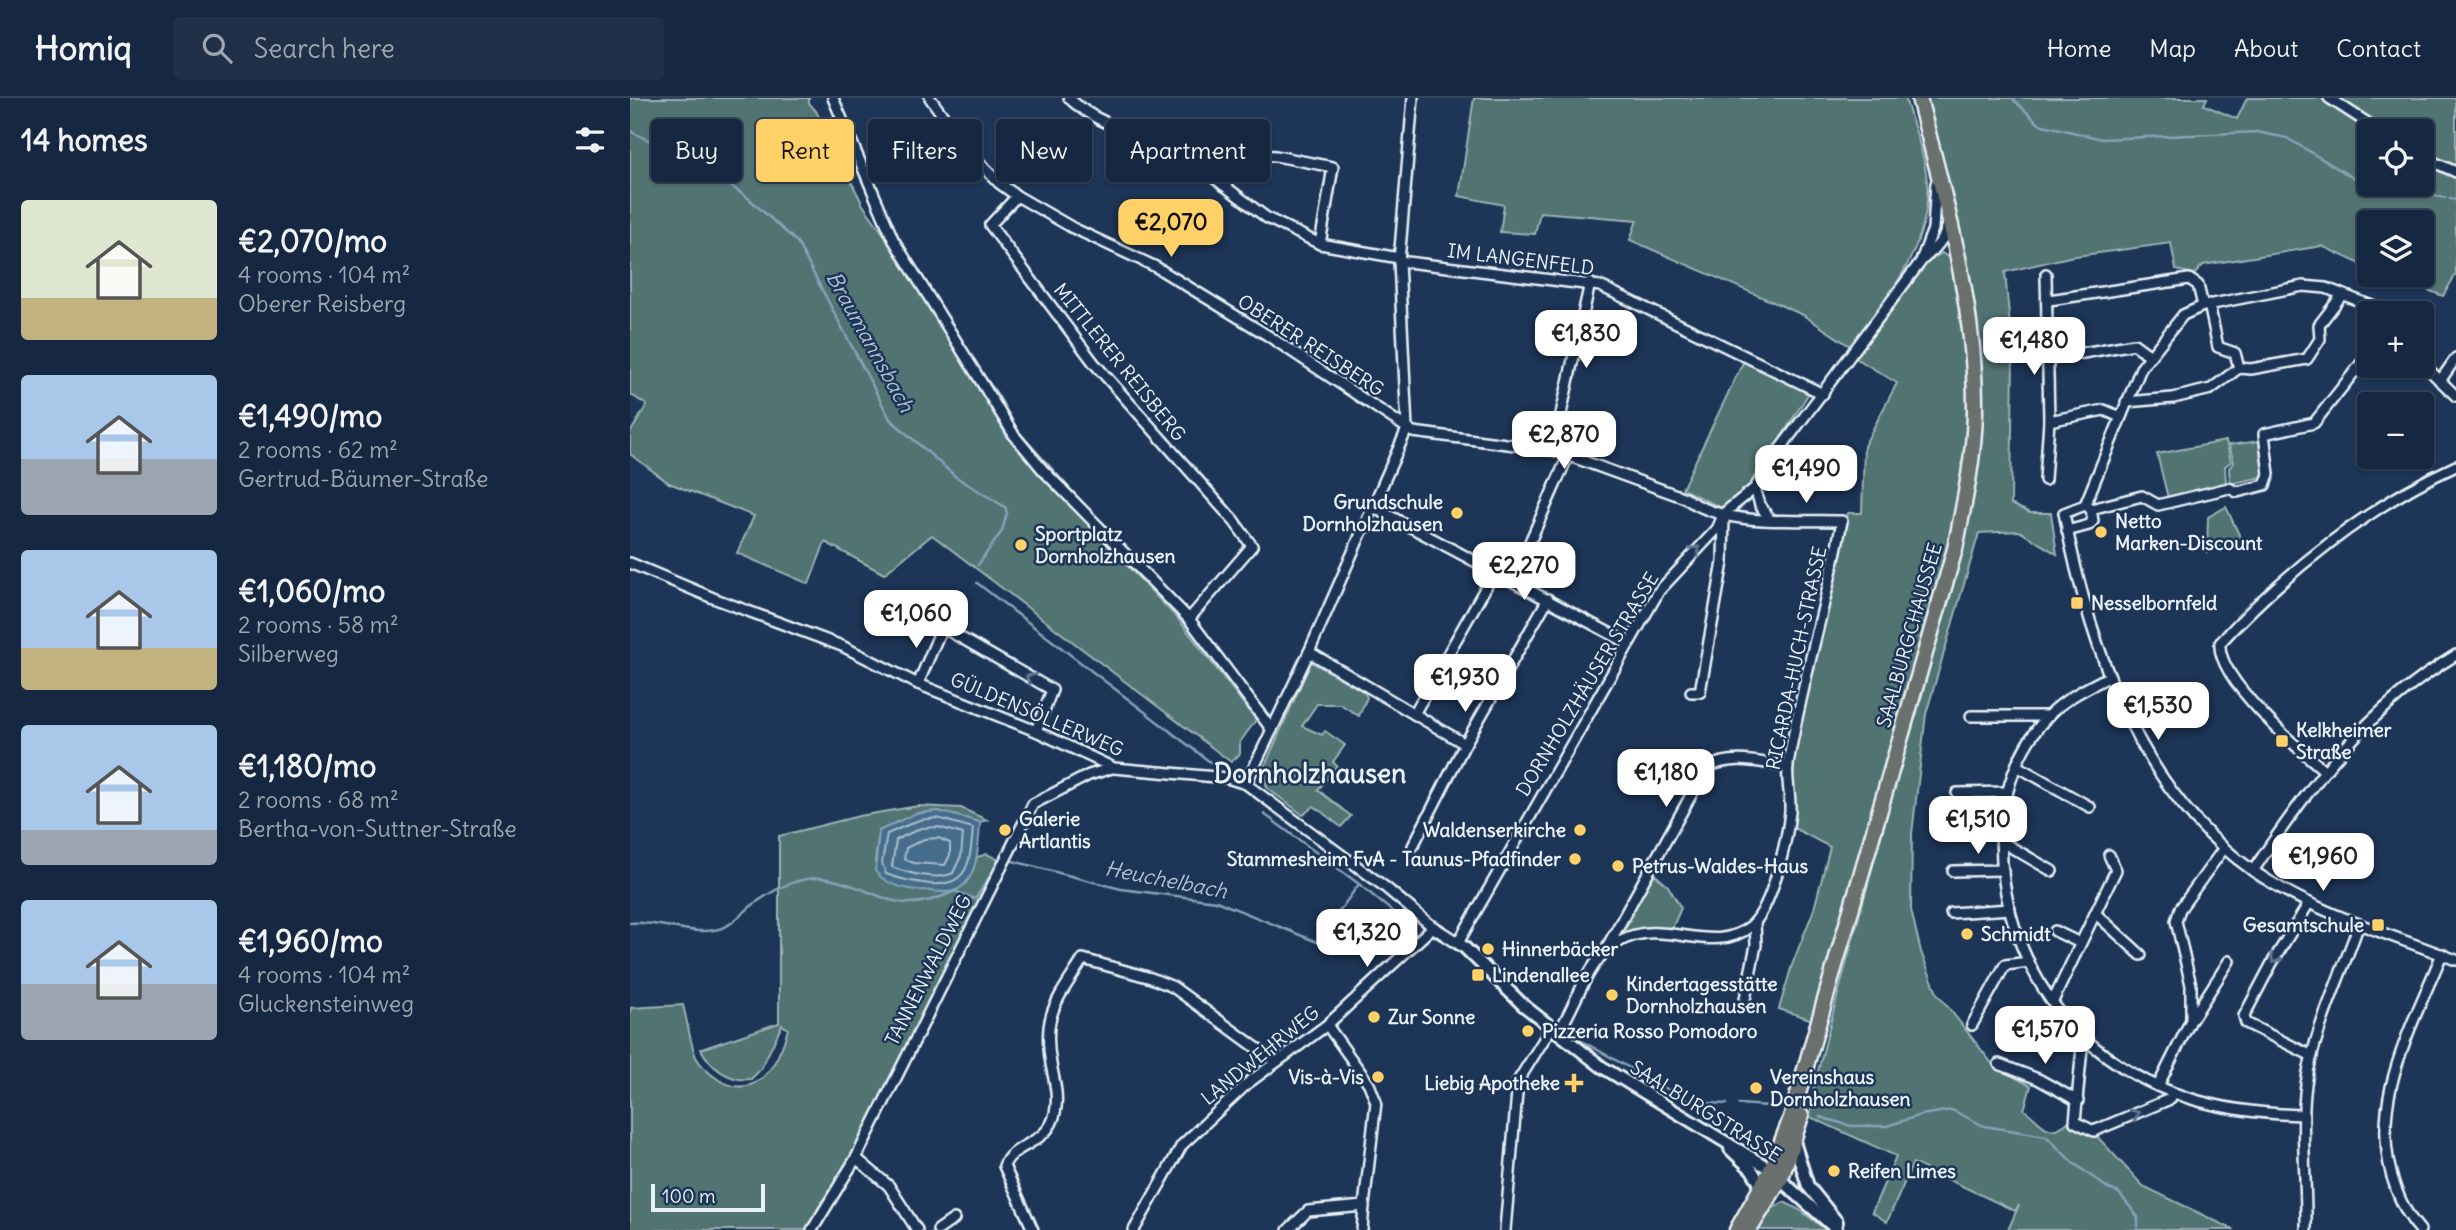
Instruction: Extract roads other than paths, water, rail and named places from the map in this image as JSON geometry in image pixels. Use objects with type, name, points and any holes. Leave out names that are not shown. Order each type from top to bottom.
[{"type":"main road","name":"SAALBURGCHAUSSEE","points":[[1776,1174],[1955,549],[1973,447],[1974,386],[1970,332],[1959,264],[1919,98]]},
{"type":"main road","points":[[1749,1230],[1794,1142],[1852,925],[1860,877]]},
{"type":"main road","points":[[1737,1230],[1758,1195],[1776,1174]]},
{"type":"street","points":[[833,98],[892,239],[1014,435],[1043,470],[1189,619],[1272,730]]},
{"type":"street","name":"OBERER REISBERG","points":[[930,98],[970,153],[999,183],[1017,196],[1052,218],[1156,267],[1267,335],[1407,429]]},
{"type":"street","name":"IM LANGENFELD","points":[[1069,98],[1092,118],[1137,135],[1143,150],[1160,159],[1166,157],[1201,168],[1267,218],[1320,244],[1399,260],[1590,283],[1633,300],[1823,394]]},
{"type":"street","points":[[1413,98],[1399,260],[1407,429],[1309,652],[1246,784],[1385,887],[1433,928],[1458,943],[1522,1005],[1555,1031]]},
{"type":"street","points":[[2329,98],[2361,119]]},
{"type":"street","points":[[1223,185],[1242,154],[1276,156],[1333,167],[1320,244]]},
{"type":"street","points":[[2434,162],[2456,172]]},
{"type":"street","name":"DORNHOLZHÄUSER STRASSE","points":[[1922,260],[1935,217],[1936,166]]},
{"type":"street","name":"MITTLERER REISBERG","points":[[1017,196],[990,225],[1094,363],[1234,521],[1252,546],[1189,619]]},
{"type":"street","name":"DORNHOLZHÄUSER STRASSE","points":[[1458,943],[1659,591],[1717,529],[1724,513],[1755,488],[1774,457],[1922,260],[1946,233],[1948,218]]},
{"type":"street","points":[[1932,251],[1947,250],[1959,264]]},
{"type":"street","points":[[2045,480],[2049,421],[2049,300],[2046,274]]},
{"type":"street","points":[[2049,300],[2189,279],[2198,285],[2218,347],[2235,353],[2239,368]]},
{"type":"street","points":[[1553,450],[1590,283]]},
{"type":"street","points":[[2067,531],[2089,525],[2093,521],[2088,507],[2126,402],[2150,355],[2183,315],[2206,305],[2303,286],[2326,288],[2358,301]]},
{"type":"street","points":[[2126,402],[2173,398],[2211,389],[2239,368],[2251,369],[2307,359],[2320,339],[2319,325],[2342,295]]},
{"type":"street","points":[[2049,359],[2134,344],[2150,355]]},
{"type":"street","points":[[2440,381],[2456,358]]},
{"type":"street","points":[[2357,368],[2314,423],[2264,434],[2269,474],[2264,485],[2237,492],[2229,488],[2158,505],[2142,496],[2066,510],[2067,531],[2110,676],[2153,767],[2182,807],[2224,848],[2253,871],[2309,903],[2456,960]]},
{"type":"street","points":[[2434,375],[2456,396]]},
{"type":"street","points":[[2049,421],[2104,410],[2120,416]]},
{"type":"street","points":[[1407,429],[1413,432],[1553,450],[1685,498],[1699,508],[1770,520]]},
{"type":"street","points":[[1513,580],[1569,456]]},
{"type":"street","points":[[2324,770],[2282,735],[2249,697],[2222,661],[2220,643],[2313,557],[2402,494],[2456,466]]},
{"type":"street","points":[[1755,488],[1759,505],[1770,520]]},
{"type":"street","points":[[1373,507],[1628,643]]},
{"type":"street","points":[[1690,692],[1700,692],[1723,562],[1724,513]]},
{"type":"street","name":"RICARDA-HUCH-STRASSE","points":[[1745,999],[1756,945],[1755,922],[1764,910],[1787,828],[1788,767],[1842,521],[1770,520]]},
{"type":"street","name":"GÜLDENSÖLLERWEG","points":[[630,563],[713,598],[842,646],[918,684],[1036,731],[1114,768],[1212,776],[1246,784]]},
{"type":"street","points":[[1414,714],[1495,571]]},
{"type":"street","points":[[1413,846],[1465,744],[1548,598]]},
{"type":"street","points":[[918,684],[942,627],[1052,690],[1036,731]]},
{"type":"street","points":[[1309,652],[1465,744]]},
{"type":"street","points":[[2253,871],[2324,770],[2380,711],[2456,655]]},
{"type":"street","points":[[2110,676],[2067,701],[2049,716],[2017,766],[2007,792],[2002,842],[2004,870],[2010,909],[2029,962],[2053,1001],[2083,1037],[2126,1069],[2173,1093],[2235,1111],[2304,1115]]},
{"type":"street","points":[[1972,716],[2049,716]]},
{"type":"street","points":[[1505,1230],[1518,1081],[1555,1031],[1603,953],[1706,768],[1725,761],[1745,760],[1788,767]]},
{"type":"street","points":[[2017,766],[2090,807]]},
{"type":"street","name":"TANNENWALDWEG","points":[[812,1230],[856,1158],[1032,804],[1089,775],[1114,768]]},
{"type":"street","points":[[1957,793],[2007,792]]},
{"type":"street","points":[[2002,842],[2053,871]]},
{"type":"street","points":[[2191,1020],[2191,985],[2175,921],[2180,909],[2224,848]]},
{"type":"street","points":[[2053,1001],[2116,870],[2109,855]]},
{"type":"street","points":[[1953,871],[2004,870]]},
{"type":"street","points":[[2309,903],[2272,963],[2244,1016],[2246,1023],[2312,1056]]},
{"type":"street","points":[[1951,913],[2010,909]]},
{"type":"street","points":[[2095,913],[2141,955]]},
{"type":"street","points":[[1603,953],[1618,942],[1637,934],[1657,931],[1713,939],[1734,936],[1755,922]]},
{"type":"street","points":[[2306,1230],[2304,1115],[2312,1056],[2359,924]]},
{"type":"street","name":"LANDWEHRWEG","points":[[1134,1230],[1177,1150],[1248,1083],[1327,1025],[1433,928]]},
{"type":"street","points":[[2055,931],[2080,943]]},
{"type":"street","points":[[2420,1230],[2405,1210],[2392,1179],[2384,1136],[2385,1115],[2390,1082],[2442,954]]},
{"type":"street","points":[[1033,1230],[1004,1166],[1007,1158],[1039,1139],[1049,1128],[1055,1114],[1056,1096],[1047,1038],[1050,1012],[1083,959],[1173,987],[1276,1062]]},
{"type":"street","points":[[2158,1086],[2191,1020],[2229,961]]},
{"type":"street","points":[[1972,1026],[2005,965],[2029,962]]},
{"type":"street","points":[[1327,1025],[1369,1084],[1376,1102],[1362,1230]]},
{"type":"street","name":"SAALBURGSTRASSE","points":[[1555,1031],[1602,1067],[1776,1174],[1838,1230]]},
{"type":"street","points":[[2083,1037],[2075,1122],[2094,1131],[2170,1099],[2173,1093]]},
{"type":"street","points":[[1999,1064],[2038,1079],[2078,1101]]},
{"type":"street","points":[[1724,1142],[1755,1174],[1760,1184],[1758,1195]]},
{"type":"street","points":[[1794,1142],[1808,1186],[1843,1230]]},
{"type":"street","points":[[856,1158],[889,1186],[917,1230]]},
{"type":"street","points":[[1288,1230],[1308,1211],[1332,1206],[1364,1206]]},
{"type":"street","points":[[938,1230],[954,1219]]},
{"type":"water","points":[[938,811],[980,822],[976,862],[968,881],[953,891],[941,892],[901,887],[879,876],[875,871],[879,831],[914,814]]},
{"type":"waterway","points":[[2012,98],[2039,124],[2102,139],[2257,132],[2287,138],[2357,179]]},
{"type":"waterway","name":"Braumannsbach","points":[[630,131],[651,141]]},
{"type":"waterway","points":[[854,161],[891,243]]},
{"type":"waterway","name":"Braumannsbach","points":[[725,182],[747,197],[797,242],[890,419],[956,477],[1005,507],[1007,513],[1002,531],[978,565]]},
{"type":"waterway","points":[[2434,196],[2445,198]]},
{"type":"waterway","points":[[2450,199],[2456,200]]},
{"type":"waterway","points":[[979,386],[1007,437],[1045,479]]},
{"type":"waterway","points":[[1048,483],[1120,555]]},
{"type":"waterway","name":"Braumannsbach","points":[[977,583],[1214,765]]},
{"type":"waterway","points":[[1159,595],[1183,622]]},
{"type":"waterway","points":[[1186,625],[1207,650]]},
{"type":"waterway","name":"Braumannsbach","points":[[1264,814],[1359,884]]},
{"type":"waterway","name":"Heuchelbach","points":[[1009,860],[1121,889],[1216,901],[1317,942],[1359,884],[1399,917]]},
{"type":"waterway","name":"Heuchelbach","points":[[630,923],[714,930],[725,927],[767,895],[797,881],[818,878],[847,884],[902,903],[917,903],[955,891],[975,899],[1000,861]]},
{"type":"waterway","name":"Heuchelbach","points":[[1573,1036],[1690,1102],[1727,1104]]},
{"type":"waterway","name":"Heuchelbach","points":[[1738,1104],[1785,1107]]},
{"type":"waterway","name":"Heuchelbach","points":[[1820,1117],[1851,1126],[1887,1126],[1921,1115],[1952,1110],[1984,1126],[2046,1136],[2072,1162],[2109,1189],[2119,1193],[2138,1217],[2138,1230]]},
{"type":"place","name":"Grundschule Dornholzhausen","points":[[1457,513]]},
{"type":"place","name":"Netto Marken-Discount","points":[[2101,532]]},
{"type":"place","name":"Sportplatz Dornholzhausen","points":[[1021,545]]},
{"type":"place","name":"Nesselbornfeld","points":[[2077,603]]},
{"type":"place","name":"Kelkheimer Straße","points":[[2282,741]]},
{"type":"place","name":"Galerie Artlantis","points":[[1005,830]]},
{"type":"place","name":"Waldenserkirche","points":[[1580,830]]},
{"type":"place","name":"Stammesheim FvA - Taunus-Pfadfinder","points":[[1575,859]]},
{"type":"place","name":"Petrus-Waldes-Haus","points":[[1618,866]]},
{"type":"place","name":"Gesamtschule","points":[[2378,925]]},
{"type":"place","name":"Schmidt","points":[[1967,934]]},
{"type":"place","name":"Hinnerbäcker","points":[[1488,949]]},
{"type":"place","name":"Lindenallee","points":[[1478,975]]},
{"type":"place","name":"Kindertagesstätte Dornholzhausen","points":[[1612,995]]},
{"type":"place","name":"Zur Sonne","points":[[1374,1017]]},
{"type":"place","name":"Pizzeria Rosso Pomodoro","points":[[1528,1031]]},
{"type":"place","name":"Vis-à-Vis","points":[[1378,1077]]},
{"type":"place","name":"Liebig Apotheke","points":[[1574,1083]]},
{"type":"place","name":"Vereinshaus Dornholzhausen","points":[[1756,1088]]},
{"type":"place","name":"Reifen Limes","points":[[1834,1171]]},
{"type":"district","name":"Dornholzhausen","points":[[1310,774]]}]
